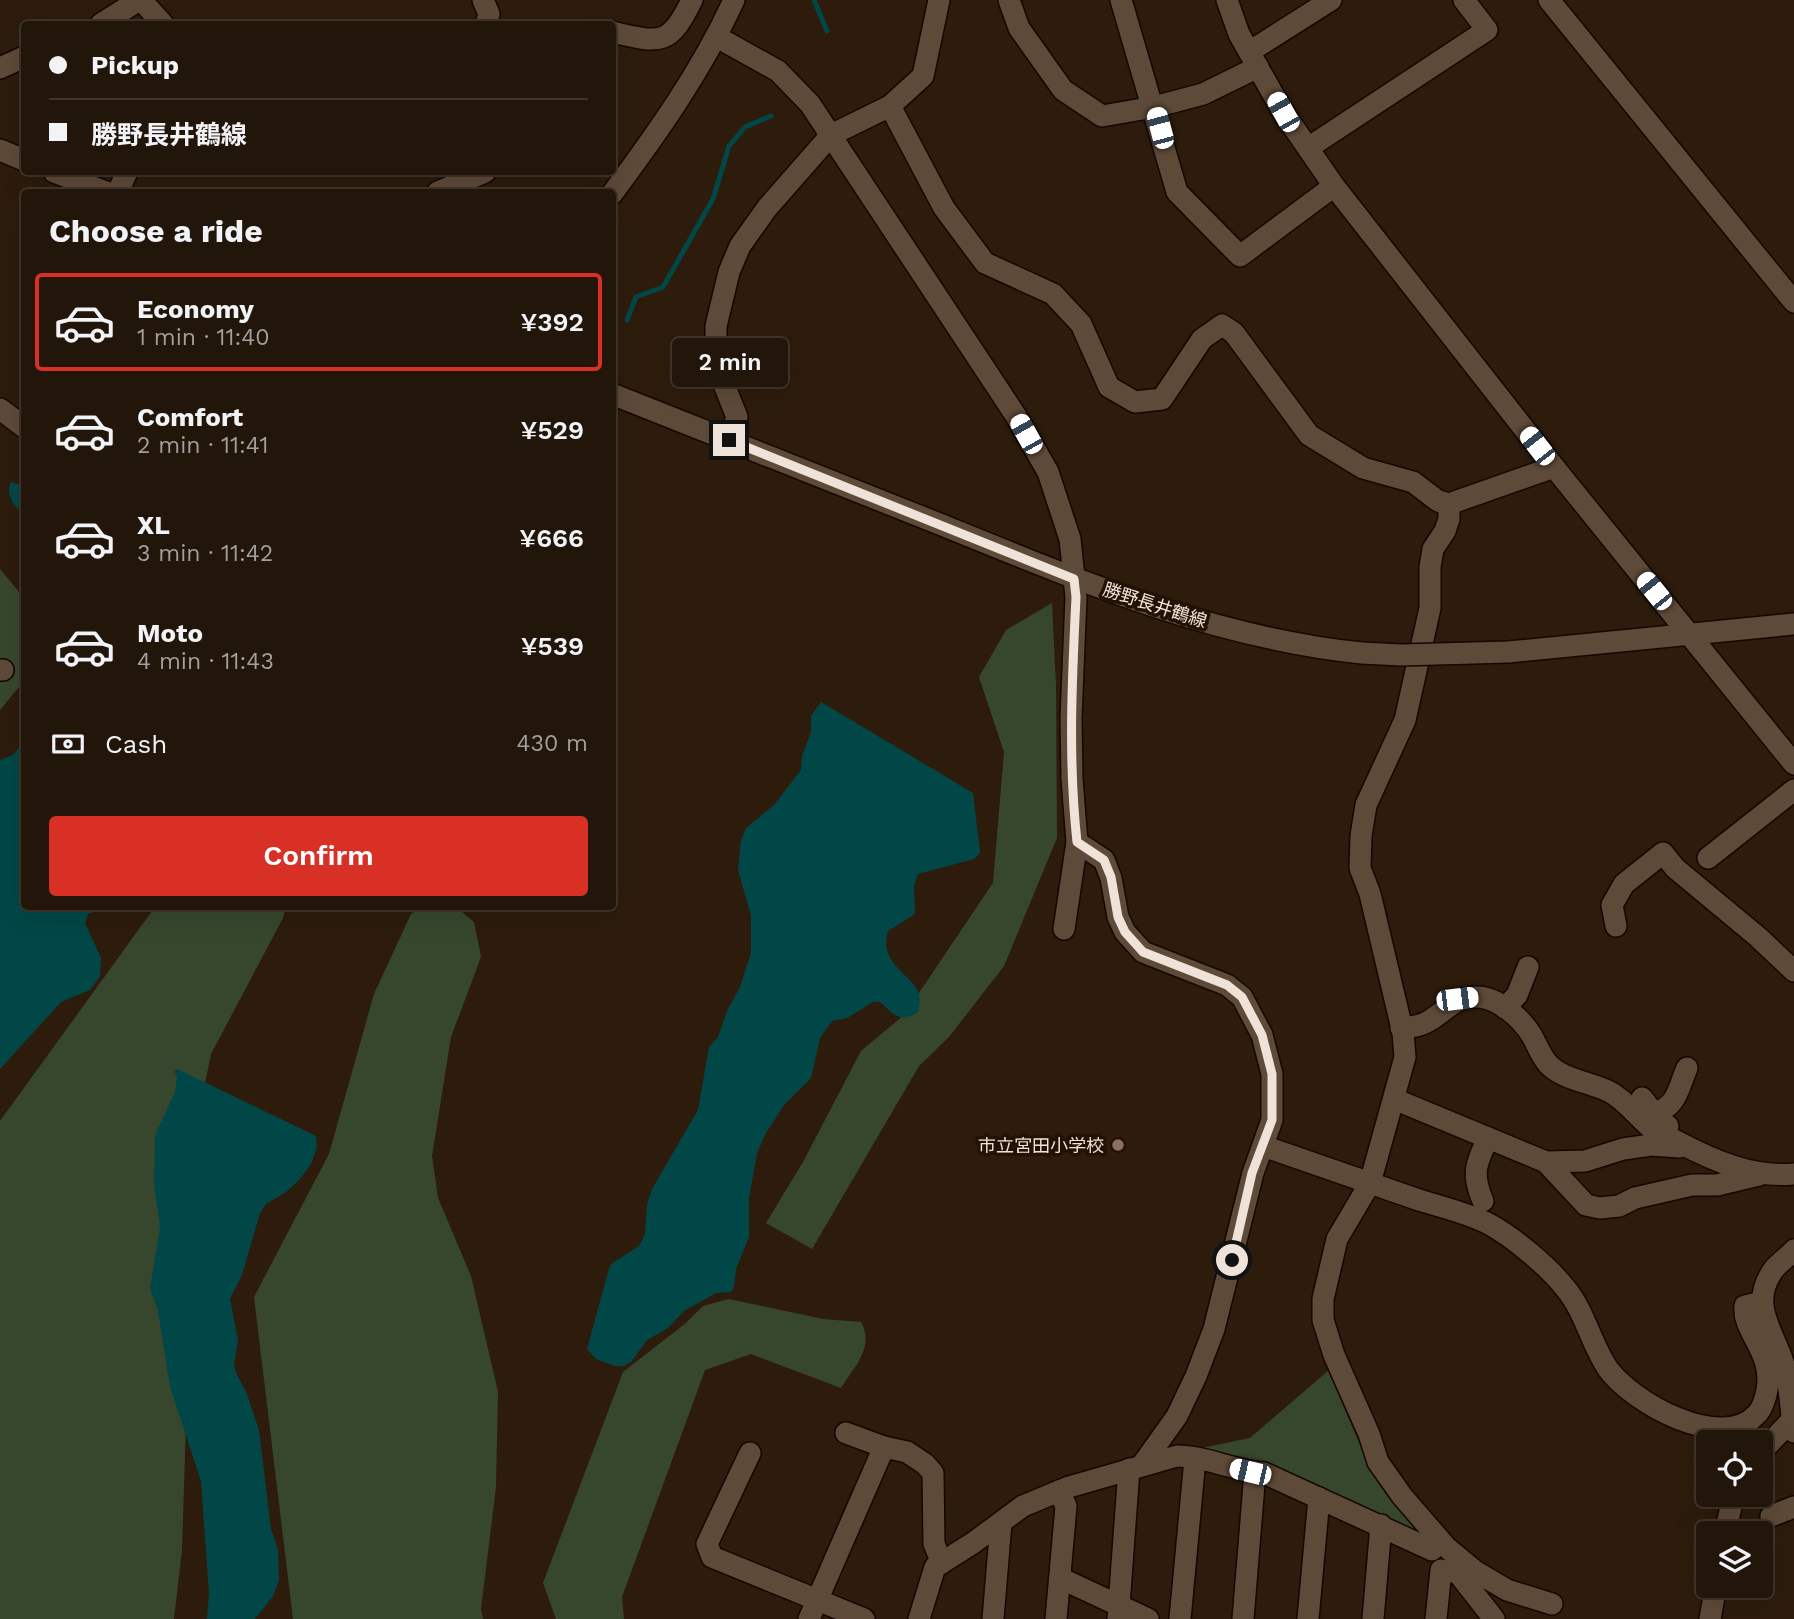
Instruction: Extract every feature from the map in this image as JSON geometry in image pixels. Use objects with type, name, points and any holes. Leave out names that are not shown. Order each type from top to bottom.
[{"type":"street","points":[[106,21],[140,0],[160,21]]},
{"type":"street","points":[[483,0],[489,14],[487,21]]},
{"type":"street","points":[[671,34],[677,0]]},
{"type":"street","points":[[616,33],[658,40],[671,34],[683,19],[692,0]]},
{"type":"street","points":[[616,189],[655,136],[717,37],[734,0]]},
{"type":"street","points":[[729,440],[737,417],[723,382],[716,352],[716,326],[729,272],[740,246],[767,208],[831,135],[890,106],[923,76],[939,0]]},
{"type":"street","points":[[1009,0],[1019,28],[1063,90],[1102,116],[1154,107],[1203,94],[1331,0]]},
{"type":"street","points":[[1121,0],[1177,192],[1240,256],[1334,186]]},
{"type":"street","points":[[1227,0],[1239,34],[1283,112],[1334,186],[1554,467],[1793,762]]},
{"type":"street","points":[[1308,148],[1487,30],[1464,0]]},
{"type":"street","points":[[1549,0],[1794,302]]},
{"type":"street","points":[[717,37],[778,71],[810,104],[1016,416],[1048,472],[1070,539],[1076,597],[1071,767],[1077,842],[1064,929]]},
{"type":"street","points":[[0,68],[21,58]]},
{"type":"street","points":[[890,106],[944,208],[985,263],[1053,294],[1081,324],[1110,387],[1136,402],[1162,399],[1202,340],[1222,325],[1234,333],[1309,435],[1363,468],[1413,482],[1438,501],[1449,504],[1554,467]]},
{"type":"street","points":[[0,150],[21,159]]},
{"type":"street","points":[[62,175],[98,189]]},
{"type":"street","points":[[445,189],[478,175]]},
{"type":"street","name":"勝野長井鶴線","points":[[616,396],[1074,579],[1223,627],[1286,642],[1362,653],[1401,655],[1508,652],[1794,624]]},
{"type":"street","points":[[0,409],[21,425]]},
{"type":"street","points":[[1449,504],[1449,519],[1445,531],[1433,549],[1430,608],[1405,720],[1366,805],[1361,836],[1360,869],[1370,894],[1401,1028],[1405,1057],[1370,1183],[1337,1239],[1323,1300],[1323,1320],[1334,1355],[1369,1434],[1378,1462],[1402,1496],[1446,1547],[1475,1571],[1507,1590],[1552,1604]]},
{"type":"street","points":[[1707,859],[1794,790]]},
{"type":"street","points":[[1077,842],[1104,860],[1111,877],[1118,917],[1125,932],[1143,952],[1227,985],[1242,997],[1262,1035],[1272,1074],[1272,1120],[1252,1173],[1235,1250],[1210,1340],[1177,1416],[1136,1467],[1119,1612]]},
{"type":"street","points":[[1616,926],[1612,905],[1624,884],[1663,853],[1675,867],[1794,971]]},
{"type":"street","points":[[1504,1008],[1517,996],[1528,967]]},
{"type":"street","points":[[1401,1028],[1419,1026],[1433,1019],[1457,999],[1478,996],[1495,1001],[1530,1032],[1547,1063],[1559,1073],[1589,1082],[1614,1094],[1652,1129],[1688,1148],[1743,1170],[1776,1176],[1794,1174]]},
{"type":"street","points":[[1686,1068],[1667,1110],[1648,1105],[1659,1120],[1678,1133],[1688,1148]]},
{"type":"street","points":[[1394,1099],[1546,1162],[1585,1161],[1623,1149],[1651,1145],[1688,1148]]},
{"type":"street","points":[[1483,1201],[1475,1182],[1477,1162],[1488,1138]]},
{"type":"street","points":[[1263,1146],[1489,1224],[1538,1260],[1567,1290],[1609,1370],[1631,1391],[1685,1422],[1707,1429],[1727,1428],[1742,1423],[1757,1414],[1766,1396],[1770,1377],[1765,1355],[1744,1315],[1745,1306],[1762,1302]]},
{"type":"street","points":[[1546,1162],[1586,1205],[1600,1208],[1619,1206],[1636,1198],[1692,1185],[1717,1185],[1765,1174]]},
{"type":"street","points":[[1773,1442],[1793,1426],[1791,1390],[1783,1362],[1764,1318],[1762,1302],[1766,1283],[1774,1269],[1794,1250]]},
{"type":"street","points":[[846,1433],[907,1452],[933,1473],[934,1544],[942,1563]]},
{"type":"street","points":[[808,1619],[884,1447]]},
{"type":"street","points":[[750,1453],[707,1544],[712,1558],[864,1619]]},
{"type":"street","points":[[919,1619],[935,1567],[1023,1506],[1059,1491],[1177,1457],[1264,1473],[1432,1550]]},
{"type":"street","points":[[1180,1619],[1195,1460]]},
{"type":"street","points":[[1243,1619],[1255,1472]]},
{"type":"street","points":[[1056,1619],[1066,1506],[1059,1491]]},
{"type":"street","points":[[1308,1619],[1319,1498]]},
{"type":"street","points":[[1771,1516],[1794,1507]]},
{"type":"street","points":[[993,1619],[1001,1523]]},
{"type":"street","points":[[1373,1619],[1381,1525]]},
{"type":"street","points":[[1436,1619],[1441,1570],[1458,1573],[1494,1619]]},
{"type":"street","points":[[1060,1578],[1119,1612],[1148,1619]]},
{"type":"street","points":[[1710,1619],[1714,1598]]},
{"type":"green space","points":[[0,569],[21,594],[21,685],[0,710]]},
{"type":"green space","points":[[1052,603],[1056,685],[1057,838],[1004,966],[949,1037],[919,1066],[812,1249],[766,1223],[803,1162],[861,1051],[904,1015],[993,883],[1004,752],[979,677],[1006,630]]},
{"type":"green space","points":[[153,910],[285,910],[211,1054],[176,1225],[188,1358],[182,1550],[174,1619],[0,1619],[0,1121]]},
{"type":"green space","points":[[418,910],[460,910],[474,922],[481,957],[451,1037],[432,1156],[438,1198],[471,1276],[498,1392],[496,1487],[481,1609],[483,1619],[293,1619],[254,1297],[329,1154],[374,994],[411,914]]},
{"type":"green space","points":[[729,1299],[823,1319],[861,1322],[866,1340],[861,1356],[841,1388],[751,1354],[705,1370],[622,1597],[624,1619],[556,1619],[543,1583],[623,1372],[686,1323],[703,1306]]},
{"type":"green space","points":[[1328,1371],[1371,1470],[1429,1540],[1197,1449],[1250,1438]]},
{"type":"water","points":[[11,482],[21,485],[21,512],[12,500],[9,487]]},
{"type":"water","points":[[821,702],[973,793],[980,853],[974,859],[918,874],[914,886],[915,914],[888,931],[888,953],[916,988],[920,999],[918,1012],[912,1016],[901,1017],[880,1002],[873,1002],[847,1018],[832,1021],[820,1038],[811,1078],[784,1105],[766,1133],[757,1153],[749,1198],[749,1237],[736,1269],[731,1292],[716,1293],[684,1311],[668,1328],[647,1340],[631,1362],[615,1366],[596,1359],[587,1349],[608,1272],[611,1264],[639,1246],[645,1234],[647,1204],[652,1189],[698,1110],[709,1047],[718,1037],[727,1011],[740,987],[751,953],[751,916],[738,870],[741,840],[746,828],[774,805],[801,770],[802,756],[811,732],[811,716]]},
{"type":"water","points":[[21,745],[21,910],[99,910],[88,914],[85,923],[101,958],[100,976],[90,990],[61,1002],[0,1069],[0,760],[13,755]]},
{"type":"water","points":[[177,1069],[316,1136],[317,1147],[311,1164],[299,1180],[266,1204],[260,1213],[242,1275],[230,1299],[238,1340],[234,1364],[259,1430],[271,1529],[278,1550],[279,1580],[273,1596],[255,1619],[207,1619],[209,1593],[201,1481],[170,1387],[158,1311],[150,1288],[160,1227],[154,1185],[155,1135],[175,1092],[177,1077],[174,1071]]},
{"type":"waterway","points":[[814,0],[827,31]]},
{"type":"waterway","points":[[627,320],[636,297],[663,287],[713,199],[729,146],[745,127],[771,116]]},
{"type":"place","name":"市立宮田小学校","points":[[1118,1145]]},
{"type":"route","points":[[729,440],[1074,579],[1076,597],[1071,718],[1077,842],[1104,860],[1111,877],[1118,917],[1125,932],[1143,952],[1227,985],[1242,997],[1262,1035],[1272,1074],[1272,1120],[1252,1173],[1232,1260]]}]
